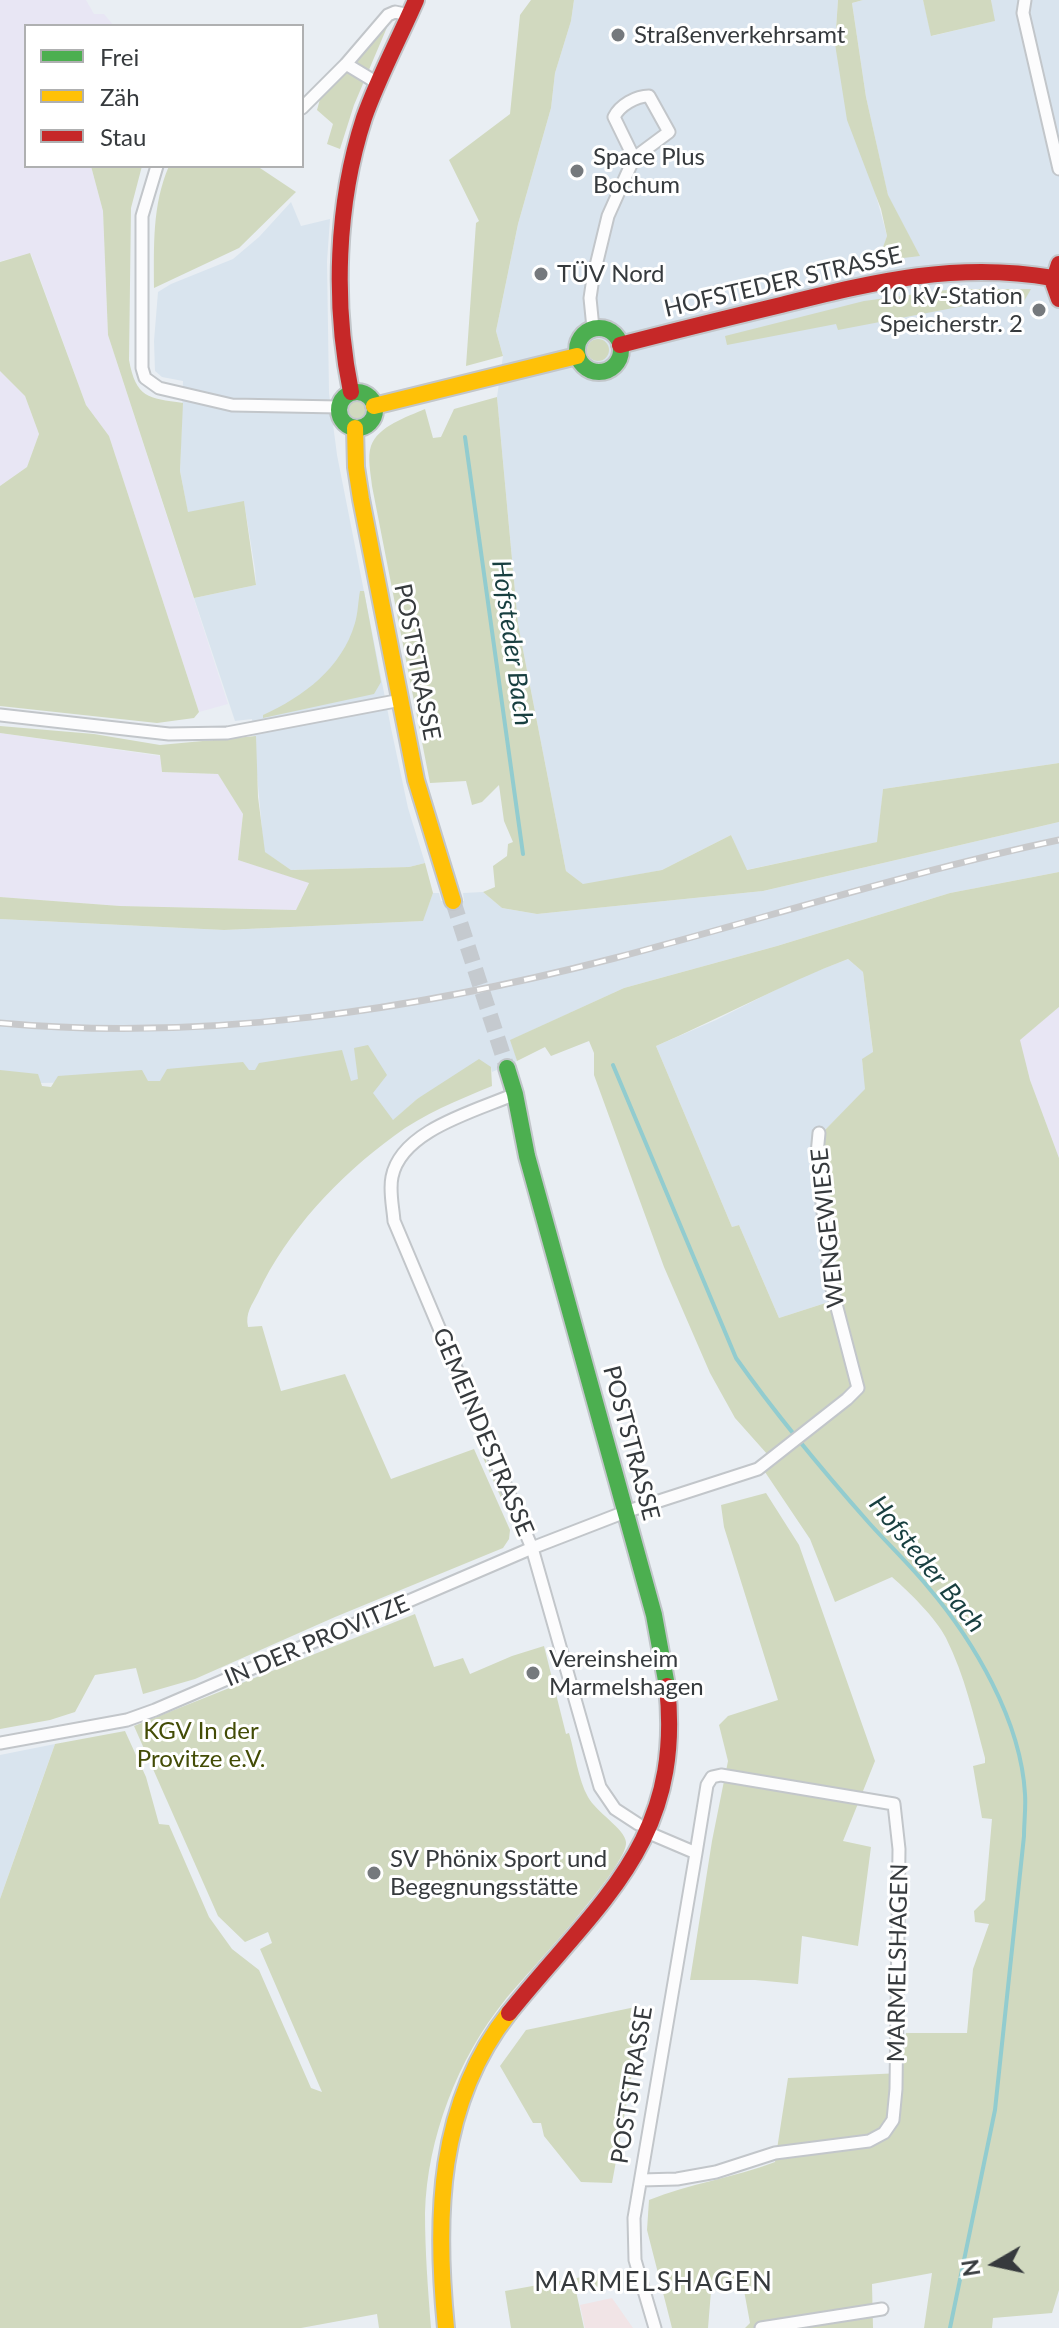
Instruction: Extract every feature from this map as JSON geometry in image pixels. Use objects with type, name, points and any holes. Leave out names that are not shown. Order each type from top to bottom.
[{"type":"street","points":[[1025,0],[1023,13],[1059,169]]},
{"type":"street","points":[[304,106],[388,15],[413,7]]},
{"type":"street","points":[[351,392],[341,327],[345,215],[352,166],[359,134],[413,7]]},
{"type":"street","points":[[346,64],[379,84]]},
{"type":"street","points":[[593,328],[590,298],[608,216],[634,158],[669,132],[649,96],[639,96],[617,110],[614,117],[634,158]]},
{"type":"street","points":[[156,168],[142,216],[142,368],[145,378],[159,388],[232,405],[339,407]]},
{"type":"street","name":"HOFSTEDER STRASSE","points":[[620,345],[856,285],[932,273],[1056,271],[1055,295],[1059,299]]},
{"type":"street","points":[[593,328],[610,331],[620,345],[616,363],[601,372],[585,367],[577,356],[579,339],[593,328]]},
{"type":"street","points":[[374,406],[577,356]]},
{"type":"street","points":[[351,392],[366,394],[374,406],[369,423],[355,428],[344,423],[339,407],[343,398],[351,392]]},
{"type":"street","name":"POSTSTRASSE","points":[[355,428],[361,499],[421,802],[453,901]]},
{"type":"street","points":[[0,715],[169,734],[227,733],[401,700]]},
{"type":"street","name":"POSTSTRASSE","points":[[446,2328],[440,2278],[439,2199],[451,2129],[464,2092],[496,2031],[621,1881],[663,1794],[672,1721],[661,1643],[527,1156],[507,1068]]},
{"type":"street","name":"GEMEINDESTRASSE","points":[[515,1094],[422,1135],[406,1148],[391,1180],[394,1221],[532,1548],[600,1787],[615,1809],[644,1828]]},
{"type":"street","name":"WENGEWIESE","points":[[625,1512],[758,1469],[858,1388],[830,1281],[817,1154],[819,1133]]},
{"type":"street","name":"IN DER PROVITZE","points":[[0,1743],[127,1720],[532,1548],[625,1512]]},
{"type":"street","name":"MARMELSHAGEN","points":[[641,2180],[677,2179],[716,2172],[775,2153],[869,2141],[884,2133],[893,2120],[899,1849],[894,1804],[721,1775],[712,1777],[707,1785],[696,1853]]},
{"type":"street","points":[[644,1828],[696,1853]]},
{"type":"street","name":"POSTSTRASSE","points":[[655,2328],[633,2246],[634,2218],[696,1853]]},
{"type":"street","points":[[761,2328],[882,2309]]},
{"type":"shaded area","points":[[0,0],[86,0],[94,14],[104,14],[112,24],[24,24],[24,168],[92,168],[103,211],[108,335],[228,704],[199,712],[109,436],[86,405],[31,254],[0,261]]},
{"type":"shaded area","points":[[574,0],[838,0],[835,44],[887,236],[879,261],[919,255],[888,196],[866,97],[852,3],[863,0],[923,0],[932,36],[994,21],[991,0],[1059,0],[1059,763],[883,789],[878,842],[746,870],[731,835],[662,870],[584,885],[566,871],[518,624],[497,397],[503,356],[496,331],[518,224],[551,108],[555,73]]},
{"type":"shaded area","points":[[291,202],[301,226],[330,219],[327,261],[329,393],[337,455],[391,728],[408,808],[425,863],[409,867],[291,870],[264,852],[252,719],[235,721],[194,598],[256,585],[255,569],[244,502],[188,513],[180,471],[183,381],[162,377],[155,371],[158,292],[233,259],[259,237]]},
{"type":"shaded area","points":[[0,371],[25,396],[39,434],[27,467],[0,486]]},
{"type":"shaded area","points":[[0,733],[160,756],[162,772],[218,774],[243,814],[238,860],[309,882],[296,910],[120,906],[0,897]]},
{"type":"shaded area","points":[[1059,822],[1059,872],[950,893],[777,946],[624,988],[511,1040],[517,1061],[492,1072],[491,1067],[417,1099],[394,1120],[148,1081],[40,1083],[0,1079],[0,919],[224,930],[422,921],[433,893],[439,893],[441,901],[464,901],[463,893],[483,892],[502,908],[537,914],[763,891]]},
{"type":"shaded area","points":[[848,959],[863,972],[873,1053],[862,1060],[866,1089],[823,1132],[838,1299],[779,1318],[739,1225],[732,1227],[656,1046],[797,979]]},
{"type":"shaded area","points":[[1059,1007],[1059,1158],[1030,1080],[1019,1040]]},
{"type":"shaded area","points":[[55,1744],[37,1794],[0,1899],[0,1755]]},
{"type":"shaded area","points":[[612,2298],[633,2328],[585,2328],[580,2305]]},
{"type":"green space","points":[[531,0],[574,0],[571,21],[555,73],[551,108],[518,224],[496,331],[503,356],[466,366],[476,223],[479,221],[449,160],[510,114],[520,15]]},
{"type":"green space","points":[[838,0],[863,0],[852,3],[866,97],[888,195],[920,256],[878,261],[887,236],[881,209],[847,120],[835,44]]},
{"type":"green space","points":[[923,0],[991,0],[995,21],[931,36]]},
{"type":"green space","points":[[388,25],[354,105],[340,149],[327,144],[333,124],[317,110],[320,99]]},
{"type":"green space","points":[[92,168],[141,168],[131,208],[129,360],[132,373],[135,382],[146,394],[183,403],[180,471],[188,512],[244,501],[256,585],[194,598],[108,335],[103,211]]},
{"type":"green space","points":[[168,168],[260,168],[296,192],[239,248],[154,288],[154,241],[163,181]]},
{"type":"green space","points":[[30,253],[86,405],[109,436],[199,712],[194,718],[157,723],[0,706],[0,486],[27,467],[39,434],[25,396],[0,371],[0,262]]},
{"type":"green space","points":[[954,289],[1031,289],[1023,303],[1021,295],[838,330],[836,324],[727,345],[725,336],[864,301]]},
{"type":"green space","points":[[598,339],[606,342],[609,350],[606,358],[598,361],[590,358],[587,350],[590,342]]},
{"type":"green space","points":[[358,397],[366,401],[370,409],[366,417],[358,421],[350,417],[346,409],[350,401]]},
{"type":"green space","points":[[497,397],[518,624],[566,871],[583,884],[662,870],[731,835],[747,870],[877,842],[883,789],[1059,763],[1059,822],[763,891],[537,914],[502,908],[483,892],[495,887],[493,866],[507,856],[508,844],[513,842],[504,821],[499,785],[482,802],[472,805],[466,781],[430,783],[369,461],[375,439],[402,419],[425,409],[433,438],[441,437],[454,409]]},
{"type":"green space","points":[[360,591],[364,591],[381,682],[374,694],[263,718],[263,715],[306,690],[341,654],[356,619]]},
{"type":"green space","points":[[0,726],[94,734],[160,745],[256,736],[258,797],[265,852],[291,870],[409,867],[425,863],[433,893],[423,921],[224,930],[0,919],[0,897],[120,906],[296,910],[309,883],[238,860],[243,814],[218,774],[162,772],[160,755],[0,733]]},
{"type":"green space","points":[[1059,872],[1059,1007],[1020,1040],[1030,1080],[1059,1158],[1059,2290],[1052,2313],[993,2318],[992,2328],[924,2328],[932,2273],[872,2284],[873,2328],[745,2328],[750,2323],[743,2285],[711,2291],[708,2328],[672,2328],[647,2230],[649,2200],[775,2162],[788,2078],[902,2073],[906,2033],[967,2033],[973,1969],[989,1924],[975,1922],[974,1911],[985,1900],[992,1819],[982,1818],[973,1766],[985,1763],[985,1758],[953,1652],[942,1630],[922,1606],[892,1577],[835,1602],[810,1539],[765,1472],[776,1464],[735,1418],[710,1373],[664,1267],[594,1075],[594,1053],[589,1041],[551,1056],[545,1047],[517,1061],[510,1040],[624,988],[777,946],[950,893]],"holes":[[[848,959],[863,972],[873,1052],[862,1059],[865,1089],[823,1132],[838,1299],[779,1318],[739,1225],[732,1227],[656,1046]]]},
{"type":"green space","points":[[368,1045],[387,1075],[373,1093],[393,1120],[417,1099],[479,1059],[491,1067],[492,1086],[405,1128],[334,1187],[299,1227],[270,1270],[250,1309],[248,1327],[262,1326],[281,1391],[345,1374],[391,1479],[474,1449],[510,1530],[509,1539],[503,1548],[195,1679],[143,1694],[136,1668],[95,1675],[75,1712],[0,1729],[0,1070],[38,1074],[42,1086],[51,1087],[58,1076],[142,1070],[148,1081],[160,1081],[167,1069],[243,1062],[249,1070],[255,1070],[259,1063],[342,1050],[351,1081],[358,1079],[354,1048]]},
{"type":"green space","points":[[480,1447],[518,1530],[516,1531],[480,1451]]},
{"type":"green space","points":[[766,1493],[799,1545],[875,1761],[843,1841],[871,1847],[858,1946],[802,1936],[798,1984],[755,1980],[690,1980],[728,1761],[719,1725],[728,1716],[778,1700],[724,1527],[721,1505]]},
{"type":"green space","name":"KGV In der Provitze e.V.","points":[[415,1614],[434,1667],[463,1658],[470,1674],[544,1646],[566,1734],[569,1733],[585,1790],[592,1803],[621,1832],[626,1842],[611,1873],[594,1896],[488,2023],[448,2100],[427,2185],[425,2213],[431,2328],[379,2328],[377,2314],[301,2328],[0,2328],[0,1899],[55,1744],[125,1731],[146,1777],[159,1824],[169,1825],[209,1917],[232,1949],[259,1970],[311,2088],[322,2092],[260,1949],[272,1943],[268,1932],[245,1942],[218,1916],[134,1726]]},
{"type":"green space","points":[[640,2006],[647,2026],[636,2052],[612,2183],[581,2182],[544,2136],[541,2123],[533,2123],[500,2066],[526,2030]]},
{"type":"green space","points":[[604,2273],[606,2285],[576,2291],[584,2328],[511,2328],[505,2291]]},
{"type":"waterway","name":"Hofsteder Bach","points":[[465,437],[523,854]]},
{"type":"waterway","name":"Hofsteder Bach","points":[[613,1065],[736,1358],[818,1463],[945,1608],[978,1657],[1015,1738],[1025,1794],[1024,1836],[995,2110],[950,2328]]},
{"type":"tunnel","points":[[453,901],[507,1068]]},
{"type":"railway","points":[[0,1023],[78,1028],[233,1024],[310,1017],[464,993],[615,958],[892,881],[1059,840]]},
{"type":"traffic: fast","points":[[599,328],[615,334],[621,350],[615,366],[599,372],[583,366],[577,350],[583,334],[599,328]]},
{"type":"traffic: fast","points":[[357,392],[370,397],[375,410],[370,423],[357,428],[344,423],[339,410],[344,397],[357,392]]},
{"type":"traffic: fast","points":[[507,1068],[527,1156],[654,1615],[667,1686]]},
{"type":"traffic: slow","points":[[374,406],[577,356]]},
{"type":"traffic: slow","points":[[355,428],[361,499],[416,780],[453,901]]},
{"type":"traffic: slow","points":[[446,2328],[441,2245],[446,2163],[467,2085],[485,2048],[509,2013]]},
{"type":"traffic: jam","points":[[351,392],[340,289],[340,254],[348,185],[364,118],[416,0]]},
{"type":"traffic: jam","points":[[1059,264],[1053,282],[1059,299]]},
{"type":"traffic: jam","points":[[620,345],[849,289],[916,276],[983,272],[1053,278]]},
{"type":"traffic: jam","points":[[509,2013],[602,1903],[648,1829],[662,1788],[669,1741],[667,1686]]},
{"type":"place","name":"Straßenverkehrsamt","points":[[618,35]]},
{"type":"place","name":"Space Plus Bochum","points":[[577,171]]},
{"type":"place","name":"TÜV Nord","points":[[541,274]]},
{"type":"place","name":"10 kV-Station Speicherstr. 2","points":[[1039,310]]},
{"type":"place","name":"Vereinsheim Marmelshagen","points":[[533,1673]]},
{"type":"place","name":"SV Phönix Sport und Begegnungsstätte","points":[[374,1873]]},
{"type":"district","name":"MARMELSHAGEN","points":[[654,2283]]}]
